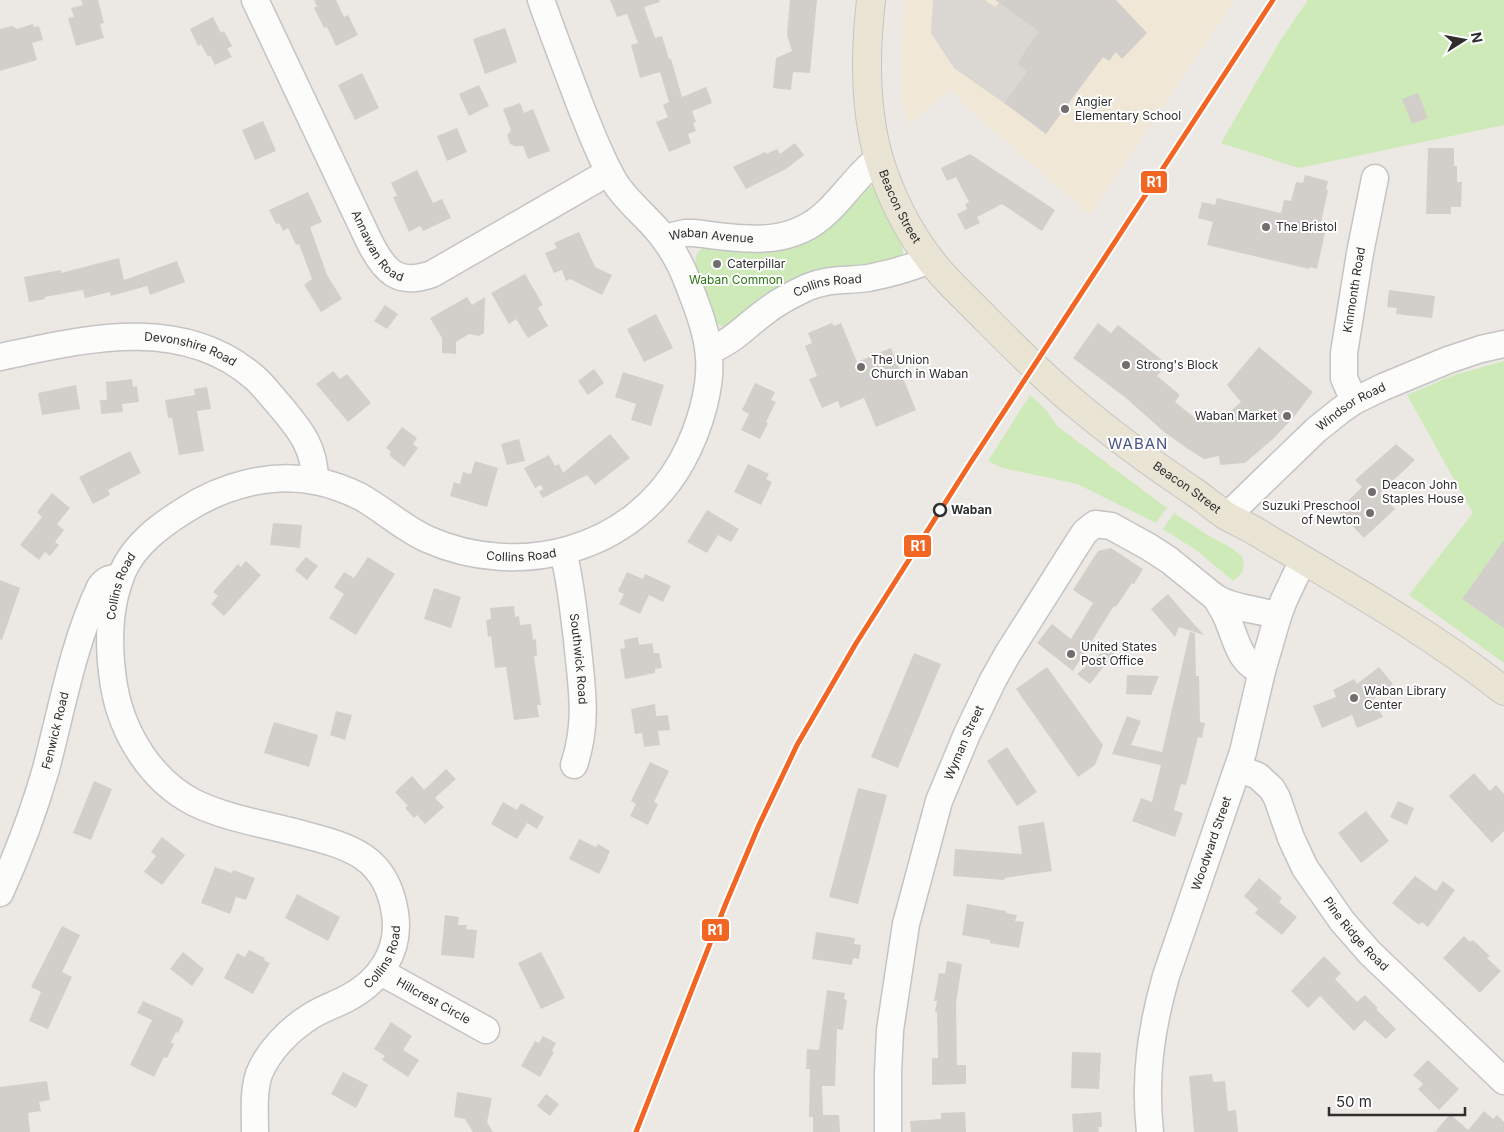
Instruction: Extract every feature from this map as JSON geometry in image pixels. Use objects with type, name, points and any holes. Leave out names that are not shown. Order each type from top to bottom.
[{"type":"main road","name":"Beacon Street","points":[[871,0],[868,31],[868,88],[872,130],[879,158],[901,213],[930,260],[1010,343],[1085,412],[1124,443],[1227,516],[1354,590],[1426,635],[1504,691]]},
{"type":"street","name":"Annawan Road","points":[[255,0],[370,244],[380,262],[394,274],[412,279],[432,274],[609,172]]},
{"type":"street","name":"Waban Avenue","points":[[541,0],[597,146],[609,172],[623,194],[664,238],[693,233],[770,239],[798,232],[820,219],[864,170],[879,158]]},
{"type":"street","name":"Kinmonth Road","points":[[1354,401],[1344,378],[1344,353],[1358,261],[1375,178]]},
{"type":"street","name":"Collins Road","points":[[256,1132],[256,1084],[260,1072],[272,1053],[290,1032],[310,1017],[354,994],[372,982],[381,972],[392,950],[396,925],[395,913],[389,888],[375,866],[365,858],[344,845],[224,814],[195,803],[181,795],[159,777],[141,754],[125,725],[113,677],[113,609],[124,566],[154,531],[208,497],[235,487],[265,480],[289,478],[315,481],[346,490],[361,497],[418,534],[470,553],[505,557],[530,556],[563,552],[597,541],[629,521],[649,504],[675,473],[687,451],[704,405],[709,374],[709,351],[702,322],[686,277],[680,263],[664,238]]},
{"type":"street","name":"Collins Road","points":[[709,351],[726,344],[766,311],[810,286],[834,280],[865,278],[885,274],[903,270],[930,260]]},
{"type":"street","name":"Devonshire Road","points":[[0,357],[70,342],[123,336],[157,337],[176,340],[211,351],[226,358],[256,379],[298,427],[314,460],[315,481]]},
{"type":"street","name":"Windsor Road","points":[[1227,516],[1316,430],[1354,401],[1448,360],[1481,349],[1504,344]]},
{"type":"street","name":"Wyman Street","points":[[888,1132],[890,1030],[906,924],[939,801],[993,680],[1079,540],[1095,524],[1111,526],[1169,560],[1216,598],[1232,606],[1259,610],[1278,616]]},
{"type":"street","name":"Southwick Road","points":[[563,552],[571,585],[583,698],[580,747],[574,765]]},
{"type":"street","name":"Woodward Street","points":[[1150,1132],[1147,1078],[1156,1013],[1166,976],[1238,768],[1278,616],[1303,560]]},
{"type":"street","name":"Fenwick Road","points":[[0,893],[20,847],[39,790],[86,619],[103,582],[111,578],[120,579]]},
{"type":"street","name":"Wyman Street","points":[[1216,598],[1225,613],[1243,658],[1248,664],[1262,671]]},
{"type":"street","name":"Pine Ridge Road","points":[[1238,768],[1258,776],[1272,789],[1278,798],[1291,838],[1305,868],[1342,921],[1370,953],[1504,1081]]},
{"type":"street","name":"Hillcrest Circle","points":[[381,972],[486,1030]]},
{"type":"shaded area","name":"Angier Elementary School","points":[[904,0],[1235,0],[1090,215],[971,111],[951,90],[909,124],[902,103],[901,63]]},
{"type":"shaded area","points":[[933,0],[985,0],[995,7],[999,3],[1039,32],[1017,64],[1027,71],[1004,103],[954,68],[931,33]]},
{"type":"green space","points":[[1308,0],[1504,0],[1504,125],[1299,168],[1221,143],[1280,41]]},
{"type":"green space","name":"Waban Common","points":[[867,186],[875,188],[890,223],[902,244],[903,254],[900,258],[727,327],[721,326],[713,319],[696,270],[696,257],[700,250],[707,245],[744,245]]},
{"type":"green space","points":[[1504,361],[1504,663],[1409,595],[1473,513],[1407,395],[1454,375]]},
{"type":"green space","points":[[1030,395],[1046,410],[1057,426],[1167,508],[1156,523],[1077,484],[1003,468],[988,461]]},
{"type":"green space","points":[[1174,513],[1242,556],[1244,562],[1242,573],[1233,581],[1196,550],[1163,529]]},
{"type":"building","points":[[81,0],[98,0],[104,23],[100,24],[104,38],[76,46],[68,18],[74,17],[71,8],[83,5]]},
{"type":"building","points":[[314,0],[336,0],[344,17],[348,15],[358,35],[336,46],[327,27],[324,28],[314,8],[317,6]]},
{"type":"building","points":[[610,0],[659,0],[660,2],[644,7],[655,38],[662,36],[682,97],[706,87],[712,103],[692,111],[696,122],[693,123],[696,131],[688,134],[691,143],[669,152],[656,122],[668,117],[663,105],[669,102],[660,72],[640,78],[631,45],[638,43],[627,14],[617,17]]},
{"type":"building","points":[[790,0],[817,0],[810,73],[793,72],[791,90],[773,88],[776,58],[792,51],[787,35]]},
{"type":"building","points":[[995,0],[1116,0],[1147,33],[1122,59],[1116,52],[1109,61],[1103,57],[1046,134],[1004,103],[1027,71],[1017,64],[1039,32]]},
{"type":"building","points":[[213,17],[221,33],[224,31],[232,46],[227,49],[232,57],[215,65],[201,44],[198,46],[190,29]]},
{"type":"building","points":[[33,24],[34,27],[39,26],[43,40],[32,43],[37,60],[0,71],[0,29],[12,26],[17,29]]},
{"type":"building","points":[[505,28],[517,62],[485,74],[473,39]]},
{"type":"building","points":[[362,73],[379,108],[355,120],[338,85]]},
{"type":"building","points":[[479,85],[489,106],[469,116],[459,94]]},
{"type":"building","points":[[1418,93],[1428,118],[1412,124],[1402,99]]},
{"type":"building","points":[[520,103],[524,113],[533,109],[550,151],[528,159],[523,146],[510,144],[507,135],[511,130],[503,109]]},
{"type":"building","points":[[263,121],[276,151],[255,160],[242,130]]},
{"type":"building","points":[[457,128],[467,152],[447,161],[437,136]]},
{"type":"building","points":[[795,143],[804,155],[786,169],[746,189],[733,167],[765,152],[766,154],[777,149],[780,154]]},
{"type":"building","points":[[1428,148],[1454,148],[1454,166],[1457,166],[1457,182],[1462,182],[1461,207],[1451,207],[1451,214],[1426,214]]},
{"type":"building","points":[[970,154],[1055,210],[1042,231],[1002,204],[977,217],[980,223],[965,230],[957,214],[967,209],[965,204],[969,202],[956,177],[947,181],[941,168]]},
{"type":"building","points":[[417,170],[433,203],[442,199],[451,218],[423,231],[420,226],[409,232],[393,197],[397,196],[391,183]]},
{"type":"building","name":"The Bristol","points":[[1305,175],[1328,181],[1326,190],[1328,190],[1319,232],[1325,233],[1317,269],[1310,267],[1309,269],[1207,245],[1213,222],[1198,218],[1202,202],[1215,205],[1217,198],[1281,213],[1284,200],[1291,201],[1296,182],[1303,183]]},
{"type":"building","points":[[308,192],[322,222],[310,227],[327,275],[342,299],[321,312],[304,285],[312,279],[299,244],[296,245],[288,228],[283,231],[279,223],[276,224],[269,210]]},
{"type":"building","points":[[579,232],[595,267],[612,275],[602,295],[570,279],[566,281],[562,270],[554,273],[545,253],[557,248],[554,243]]},
{"type":"building","points":[[119,258],[124,280],[177,261],[185,282],[150,295],[147,286],[111,296],[110,292],[85,298],[83,290],[29,302],[24,277],[61,270],[61,273]]},
{"type":"building","points":[[525,274],[543,305],[538,308],[548,326],[528,338],[516,319],[509,324],[491,293]]},
{"type":"building","points":[[1389,290],[1435,296],[1432,318],[1396,314],[1397,308],[1387,307]]},
{"type":"building","points":[[467,297],[472,305],[485,297],[484,333],[479,336],[469,334],[456,342],[456,354],[442,353],[442,338],[430,318]]},
{"type":"building","points":[[385,305],[398,314],[387,329],[374,321]]},
{"type":"building","points":[[656,314],[673,348],[644,362],[627,329]]},
{"type":"building","name":"The Union Church in Waban","points":[[832,323],[834,326],[841,323],[857,362],[891,348],[916,410],[876,427],[864,398],[840,408],[838,401],[822,408],[809,379],[817,376],[805,346],[812,343],[808,333]]},
{"type":"building","points":[[1098,323],[1111,333],[1118,325],[1167,364],[1157,376],[1180,395],[1175,402],[1200,422],[1205,415],[1217,423],[1241,402],[1227,385],[1259,347],[1313,392],[1293,418],[1273,439],[1245,463],[1220,465],[1219,456],[1204,459],[1188,449],[1164,432],[1126,398],[1073,358]]},
{"type":"building","points":[[594,369],[604,383],[588,395],[578,381]]},
{"type":"building","points":[[333,371],[340,379],[347,374],[371,403],[348,422],[316,384]]},
{"type":"building","points":[[623,372],[664,385],[651,426],[631,420],[636,404],[615,397]]},
{"type":"building","points":[[132,379],[133,387],[137,386],[139,402],[122,404],[123,412],[101,414],[100,400],[107,400],[106,382]]},
{"type":"building","points":[[755,383],[775,392],[771,400],[776,402],[760,439],[741,430],[749,414],[742,410]]},
{"type":"building","points":[[76,385],[80,409],[42,415],[38,393]]},
{"type":"building","points":[[207,387],[211,409],[197,411],[204,451],[179,455],[172,418],[168,418],[165,400],[195,395],[194,389]]},
{"type":"building","points":[[402,427],[417,438],[413,444],[418,448],[404,467],[389,455],[391,452],[386,448]]},
{"type":"building","points":[[610,434],[630,458],[595,485],[587,475],[543,498],[539,492],[543,489],[541,485],[535,488],[524,468],[549,455],[555,466],[559,464],[563,473]]},
{"type":"building","points":[[519,439],[525,461],[507,465],[501,444]]},
{"type":"building","name":"Deacon John Staples House","points":[[1396,444],[1415,460],[1380,493],[1395,509],[1364,538],[1338,511],[1362,487],[1355,480]]},
{"type":"building","points":[[130,451],[141,473],[108,490],[110,495],[93,504],[79,477]]},
{"type":"building","points":[[475,461],[498,468],[487,507],[450,496],[454,482],[460,484],[463,472],[471,474]]},
{"type":"building","points":[[748,464],[769,474],[766,479],[772,482],[761,505],[734,492]]},
{"type":"building","points":[[52,493],[70,508],[57,524],[64,530],[55,542],[59,545],[50,556],[45,552],[39,560],[20,545],[42,517],[37,512]]},
{"type":"building","points":[[707,510],[739,529],[731,542],[718,535],[707,553],[687,542]]},
{"type":"building","points":[[273,523],[302,525],[300,548],[270,545]]},
{"type":"building","points":[[1504,540],[1504,628],[1462,599]]},
{"type":"building","points":[[1111,548],[1143,569],[1116,607],[1114,606],[1073,671],[1037,643],[1052,624],[1071,639],[1093,603],[1073,590],[1098,551]]},
{"type":"building","points":[[306,557],[318,566],[307,580],[295,570]]},
{"type":"building","points":[[368,557],[395,574],[356,635],[329,618],[344,594],[334,587],[344,572],[354,578]]},
{"type":"building","points":[[246,561],[261,575],[224,616],[211,604],[218,596],[213,592],[238,564],[241,567]]},
{"type":"building","points":[[627,572],[643,579],[645,574],[671,586],[663,602],[649,595],[640,614],[619,604],[624,594],[618,591]]},
{"type":"building","points":[[0,580],[20,588],[2,640],[0,639]]},
{"type":"building","points":[[434,588],[461,597],[451,628],[424,619]]},
{"type":"building","points":[[1168,594],[1204,635],[1179,627],[1175,637],[1151,609]]},
{"type":"building","points":[[514,606],[515,617],[519,616],[520,625],[531,624],[533,640],[536,639],[537,656],[534,656],[541,705],[537,705],[539,717],[514,720],[506,667],[495,668],[491,636],[488,637],[486,620],[491,619],[490,608]]},
{"type":"building","points":[[1190,632],[1195,633],[1196,676],[1199,676],[1200,722],[1205,723],[1202,738],[1198,737],[1186,785],[1181,784],[1174,810],[1183,813],[1175,837],[1132,821],[1141,798],[1152,802],[1161,765],[1112,754],[1127,716],[1141,721],[1131,745],[1162,752]]},
{"type":"building","points":[[638,637],[639,645],[652,643],[654,653],[659,653],[662,668],[655,669],[655,673],[625,679],[620,649],[625,648],[624,640]]},
{"type":"building","points":[[1114,642],[1119,647],[1090,684],[1077,674]]},
{"type":"building","points":[[914,653],[941,664],[898,768],[871,757]]},
{"type":"building","points":[[1047,667],[1103,745],[1095,765],[1078,777],[1016,689]]},
{"type":"building","name":"Waban Library Center","points":[[1379,667],[1393,684],[1373,699],[1383,717],[1357,728],[1352,715],[1322,728],[1313,706],[1336,697],[1333,690],[1354,679],[1357,684]]},
{"type":"building","points":[[1127,675],[1159,676],[1151,695],[1126,694]]},
{"type":"building","points":[[655,704],[656,716],[668,715],[670,730],[658,731],[660,745],[644,747],[642,733],[635,734],[631,709]]},
{"type":"building","points":[[336,711],[352,715],[345,740],[330,735]]},
{"type":"building","points":[[274,722],[318,735],[309,767],[264,753]]},
{"type":"building","points":[[1007,747],[1037,792],[1017,806],[987,761]]},
{"type":"building","points":[[650,762],[669,771],[654,802],[658,804],[648,825],[630,816],[636,804],[631,801]]},
{"type":"building","points":[[446,769],[456,779],[435,798],[444,807],[425,824],[417,815],[414,818],[405,808],[408,806],[395,792],[412,776],[424,790]]},
{"type":"building","points":[[1474,773],[1490,791],[1496,785],[1504,794],[1504,831],[1492,843],[1449,796]]},
{"type":"building","points":[[94,781],[112,789],[91,840],[73,833]]},
{"type":"building","points":[[858,788],[887,795],[858,904],[829,897]]},
{"type":"building","points":[[1398,801],[1414,808],[1407,825],[1390,817]]},
{"type":"building","points":[[503,802],[517,810],[521,803],[544,817],[537,829],[527,823],[517,839],[491,824]]},
{"type":"building","points":[[1366,811],[1389,841],[1361,863],[1338,833]]},
{"type":"building","points":[[1044,822],[1052,871],[1005,878],[1004,880],[953,876],[955,849],[1022,854],[1018,826]]},
{"type":"building","points":[[162,837],[185,855],[162,885],[144,872],[156,856],[151,852]]},
{"type":"building","points":[[579,839],[596,847],[598,844],[610,851],[599,874],[569,859]]},
{"type":"building","points":[[215,867],[232,873],[233,870],[255,878],[246,900],[236,897],[230,914],[201,903]]},
{"type":"building","points":[[1415,876],[1436,891],[1443,881],[1455,890],[1428,927],[1422,922],[1419,925],[1392,903]]},
{"type":"building","points":[[1259,878],[1282,898],[1279,902],[1297,917],[1282,935],[1255,913],[1258,909],[1244,896]]},
{"type":"building","points":[[297,894],[340,917],[328,941],[285,918]]},
{"type":"building","points":[[967,904],[1006,911],[1006,913],[1017,915],[1015,921],[1024,922],[1019,948],[990,943],[990,940],[962,935]]},
{"type":"building","points":[[445,915],[459,917],[458,925],[467,925],[466,929],[477,930],[474,958],[441,955]]},
{"type":"building","points":[[62,926],[80,935],[62,972],[72,977],[48,1029],[29,1021],[41,992],[31,987]]},
{"type":"building","points":[[816,932],[855,938],[854,944],[861,945],[859,959],[853,958],[852,965],[812,959]]},
{"type":"building","points":[[1464,936],[1470,942],[1473,940],[1490,956],[1487,958],[1501,971],[1480,993],[1443,958]]},
{"type":"building","points":[[249,950],[265,958],[264,960],[270,963],[253,994],[224,978],[237,953],[245,957]]},
{"type":"building","points":[[183,952],[204,969],[192,986],[170,969]]},
{"type":"building","points":[[541,952],[565,998],[541,1009],[518,963]]},
{"type":"building","points":[[1324,956],[1341,973],[1335,979],[1357,1002],[1365,995],[1396,1029],[1386,1039],[1365,1020],[1354,1031],[1320,996],[1308,1008],[1291,991]]},
{"type":"building","points":[[947,961],[962,964],[956,1003],[957,1065],[966,1065],[966,1084],[932,1085],[932,1058],[938,1058],[937,1012],[935,1012],[937,1001],[934,1001],[939,973],[945,974]]},
{"type":"building","points":[[827,990],[845,993],[844,999],[847,1000],[843,1030],[837,1029],[835,1086],[822,1086],[823,1115],[839,1115],[840,1132],[813,1132],[813,1117],[809,1117],[810,1069],[806,1069],[807,1049],[819,1050]]},
{"type":"building","points":[[143,1001],[184,1021],[171,1042],[174,1044],[167,1058],[164,1057],[154,1077],[130,1065],[152,1020],[137,1013]]},
{"type":"building","points":[[391,1022],[412,1036],[403,1050],[419,1060],[408,1077],[382,1060],[385,1056],[374,1049]]},
{"type":"building","points":[[543,1036],[556,1043],[552,1051],[554,1052],[540,1077],[521,1066],[535,1041],[539,1043]]},
{"type":"building","points":[[1072,1052],[1101,1053],[1099,1089],[1071,1088]]},
{"type":"building","points":[[1428,1060],[1459,1089],[1439,1110],[1418,1089],[1423,1084],[1413,1075]]},
{"type":"building","points":[[343,1072],[368,1085],[356,1108],[331,1094]]},
{"type":"building","points":[[1212,1074],[1213,1082],[1225,1081],[1228,1111],[1236,1110],[1238,1132],[1194,1132],[1189,1076]]},
{"type":"building","points":[[47,1081],[50,1100],[39,1102],[41,1111],[28,1113],[30,1132],[0,1132],[0,1087]]},
{"type":"building","points":[[457,1092],[492,1098],[487,1122],[493,1132],[473,1132],[465,1119],[454,1117]]},
{"type":"building","points":[[546,1094],[559,1104],[550,1116],[537,1106]]},
{"type":"building","points":[[1484,1111],[1493,1119],[1497,1115],[1504,1122],[1504,1132],[1435,1132],[1450,1114],[1468,1130]]},
{"type":"building","points":[[965,1112],[966,1132],[911,1132],[910,1121],[941,1119],[941,1113]]},
{"type":"building","points":[[1101,1112],[1102,1127],[1098,1127],[1099,1132],[1073,1132],[1072,1114]]},
{"type":"transit line","name":"R1","points":[[636,1132],[726,903],[759,825],[797,745],[855,645],[971,462],[1273,0]]},
{"type":"place","name":"Angier Elementary School","points":[[1065,109]]},
{"type":"place","name":"The Bristol","points":[[1266,227]]},
{"type":"place","name":"Caterpillar","points":[[717,264]]},
{"type":"place","name":"Strong's Block","points":[[1126,365]]},
{"type":"place","name":"The Union Church in Waban","points":[[861,367]]},
{"type":"place","name":"Waban Market","points":[[1287,416]]},
{"type":"place","name":"Deacon John Staples House","points":[[1372,492]]},
{"type":"place","name":"Waban","points":[[940,510]]},
{"type":"place","name":"Suzuki Preschool of Newton","points":[[1370,513]]},
{"type":"place","name":"United States Post Office","points":[[1071,654]]},
{"type":"place","name":"Waban Library Center","points":[[1354,698]]},
{"type":"district","name":"WABAN","points":[[1138,444]]}]
